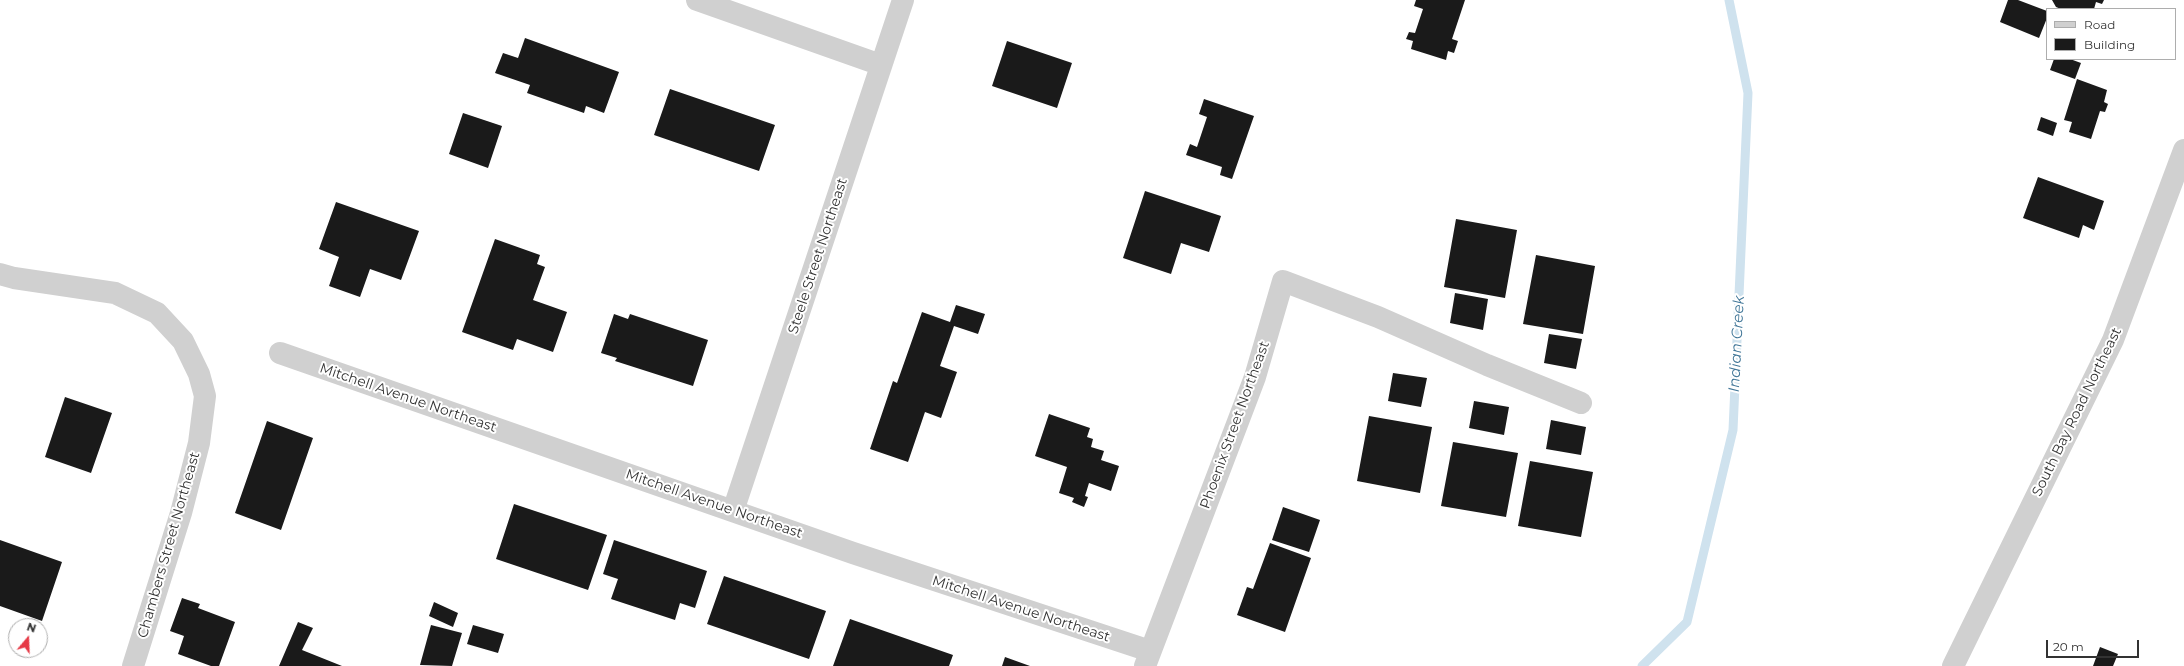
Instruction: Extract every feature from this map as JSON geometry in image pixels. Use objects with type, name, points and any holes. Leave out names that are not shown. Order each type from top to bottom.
[{"type":"street","points":[[697,0],[881,65]]},
{"type":"street","name":"Steele Street Northeast","points":[[733,511],[903,0]]},
{"type":"street","name":"South Bay Road Northeast","points":[[1953,666],[2113,340],[2184,150]]},
{"type":"street","name":"Chambers Street Northeast","points":[[0,274],[14,278],[115,293],[157,313],[183,342],[199,374],[205,396],[199,443],[181,513],[133,666]]},
{"type":"street","name":"Phoenix Street Northeast","points":[[1147,659],[1255,377],[1283,281],[1378,317],[1487,365],[1581,403]]},
{"type":"street","name":"Mitchell Avenue Northeast","points":[[280,353],[733,511],[1147,659]]},
{"type":"building","points":[[1416,0],[1465,0],[1452,39],[1458,41],[1454,53],[1448,51],[1446,60],[1411,49],[1413,41],[1406,39],[1409,32],[1415,33],[1423,9],[1414,6]]},
{"type":"building","points":[[2008,0],[2018,0],[2046,11],[2046,20],[2039,38],[2000,22]]},
{"type":"building","points":[[2052,0],[2104,0],[2102,4],[2096,2],[2094,8],[2056,7]]},
{"type":"building","points":[[525,38],[619,72],[604,113],[586,106],[584,113],[527,93],[530,85],[495,73],[503,53],[518,58]]},
{"type":"building","points":[[1007,41],[1072,63],[1057,108],[992,86]]},
{"type":"building","points":[[2054,60],[2073,60],[2081,63],[2075,79],[2050,70]]},
{"type":"building","points":[[2077,79],[2107,90],[2104,102],[2108,104],[2105,112],[2100,111],[2091,139],[2069,132],[2072,122],[2064,120]]},
{"type":"building","points":[[670,89],[775,125],[759,171],[654,135]]},
{"type":"building","points":[[1204,99],[1254,116],[1232,179],[1220,175],[1222,167],[1186,155],[1190,144],[1197,147],[1207,117],[1199,114]]},
{"type":"building","points":[[463,113],[502,126],[488,168],[449,154]]},
{"type":"building","points":[[2041,117],[2057,123],[2053,136],[2037,130]]},
{"type":"building","points":[[2038,177],[2104,201],[2094,230],[2083,225],[2079,238],[2023,218]]},
{"type":"building","points":[[1145,191],[1221,216],[1209,252],[1181,243],[1171,274],[1123,258]]},
{"type":"building","points":[[336,202],[419,231],[401,280],[370,269],[360,297],[329,286],[339,257],[319,249]]},
{"type":"building","points":[[1456,219],[1517,230],[1505,298],[1444,287]]},
{"type":"building","points":[[495,239],[540,255],[537,264],[545,267],[533,300],[567,312],[553,352],[517,339],[513,350],[462,332]]},
{"type":"building","points":[[1536,255],[1595,266],[1583,334],[1523,324]]},
{"type":"building","points":[[1455,293],[1488,299],[1483,330],[1450,323]]},
{"type":"building","points":[[956,305],[985,314],[978,334],[954,326],[940,366],[957,372],[941,418],[925,412],[908,462],[870,449],[893,381],[897,383],[922,312],[950,322]]},
{"type":"building","points":[[614,314],[628,319],[630,314],[708,340],[693,386],[615,361],[617,358],[601,353]]},
{"type":"building","points":[[1549,334],[1582,339],[1576,369],[1544,363]]},
{"type":"building","points":[[1393,373],[1427,378],[1421,407],[1388,401]]},
{"type":"building","points":[[65,397],[112,413],[91,473],[45,457]]},
{"type":"building","points":[[1474,401],[1509,407],[1504,435],[1469,428]]},
{"type":"building","points":[[1049,414],[1090,428],[1087,437],[1093,439],[1091,447],[1104,451],[1101,460],[1119,466],[1111,491],[1089,483],[1085,496],[1088,497],[1084,507],[1072,502],[1074,498],[1059,493],[1067,467],[1035,456]]},
{"type":"building","points":[[1369,416],[1432,427],[1420,493],[1357,481]]},
{"type":"building","points":[[1551,420],[1586,427],[1581,455],[1546,449]]},
{"type":"building","points":[[267,421],[313,438],[281,530],[235,513]]},
{"type":"building","points":[[1453,442],[1518,453],[1506,517],[1441,506]]},
{"type":"building","points":[[1530,461],[1593,472],[1581,537],[1518,526]]},
{"type":"building","points":[[514,504],[607,535],[588,590],[496,559]]},
{"type":"building","points":[[1283,507],[1320,520],[1309,552],[1272,540]]},
{"type":"building","points":[[0,540],[62,562],[43,618],[34,618],[0,606]]},
{"type":"building","points":[[614,540],[707,571],[695,608],[680,603],[675,620],[611,599],[618,579],[603,574]]},
{"type":"building","points":[[1270,543],[1311,558],[1285,632],[1237,615],[1247,587],[1253,589]]},
{"type":"building","points":[[724,576],[826,611],[809,659],[707,624]]},
{"type":"building","points":[[182,598],[200,604],[198,608],[235,622],[219,666],[211,666],[178,654],[184,636],[170,631]]},
{"type":"building","points":[[434,602],[458,613],[453,627],[429,616]]},
{"type":"building","points":[[850,619],[953,655],[949,666],[833,666]]},
{"type":"building","points":[[298,622],[313,628],[302,650],[342,666],[279,666]]},
{"type":"building","points":[[431,625],[462,633],[452,666],[420,665]]},
{"type":"building","points":[[473,625],[504,634],[498,653],[467,644]]},
{"type":"building","points":[[2100,647],[2118,654],[2113,666],[2093,666]]},
{"type":"building","points":[[1005,657],[1030,666],[1002,666]]},
{"type":"waterway","name":"Indian Creek","points":[[1642,666],[1687,622],[1733,430],[1748,93],[1729,0]]}]
